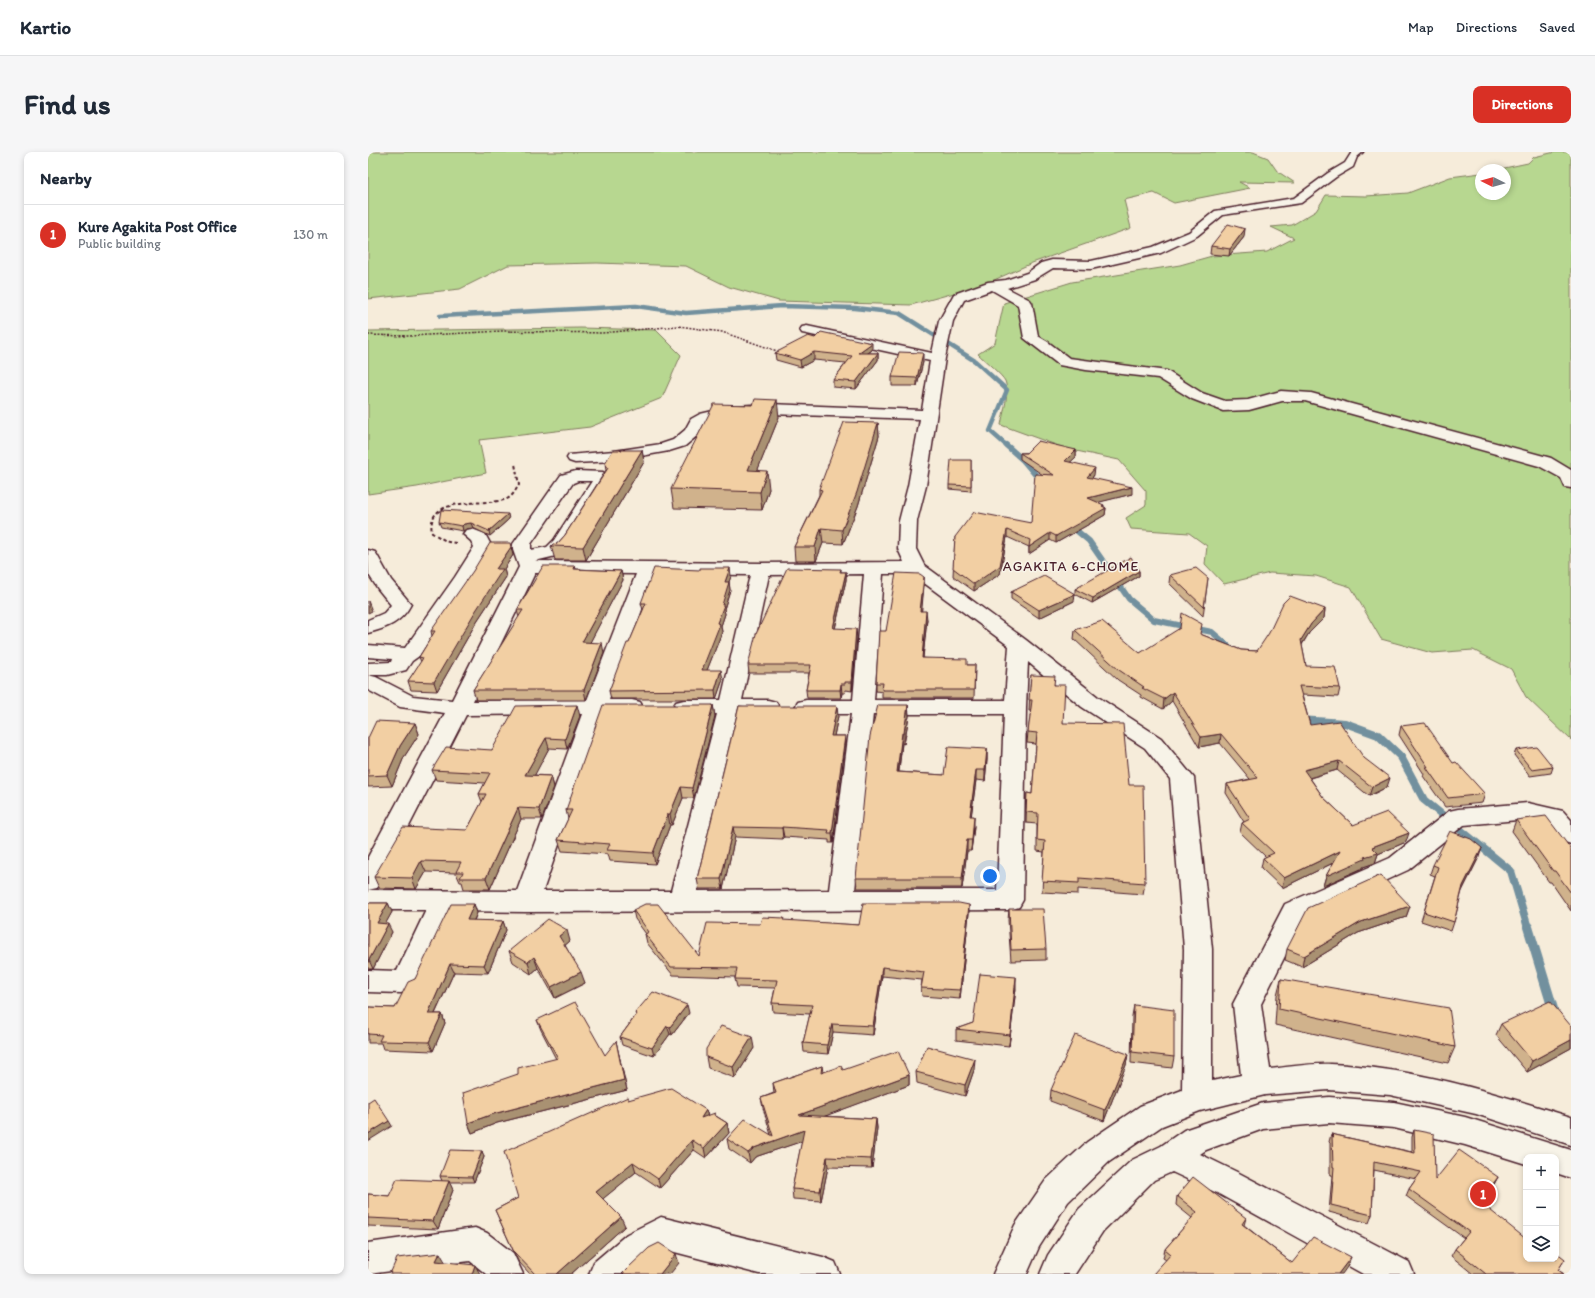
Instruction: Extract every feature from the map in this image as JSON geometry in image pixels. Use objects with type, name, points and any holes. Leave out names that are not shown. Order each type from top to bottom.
[{"type":"street","points":[[1197,1098],[1198,949],[1182,778],[1153,743],[1090,702],[1019,644],[916,568],[908,549],[908,521],[917,486],[938,358],[946,321],[959,297],[993,285],[1008,284],[1031,276],[1045,266],[1052,264],[1091,265],[1157,250],[1193,234],[1219,213],[1227,210],[1297,201],[1323,184],[1332,175],[1349,165],[1353,156],[1358,152]]},
{"type":"street","points":[[993,285],[1025,303],[1025,312],[1030,326],[1031,338],[1043,345],[1064,362],[1086,366],[1162,374],[1197,396],[1222,406],[1249,405],[1281,396],[1306,396],[1546,462],[1568,475],[1571,483]]},
{"type":"street","points":[[814,332],[938,358]]},
{"type":"street","points":[[575,458],[621,455],[663,448],[679,443],[692,432],[697,422],[706,417],[734,411],[769,409],[928,415]]},
{"type":"street","points":[[368,881],[458,708],[527,562],[553,551],[561,543],[601,480],[597,476],[576,476],[567,479],[522,544],[522,550],[527,562]]},
{"type":"street","points":[[368,669],[387,669],[399,666],[404,657],[412,652],[464,578],[483,547],[476,538]]},
{"type":"street","points":[[368,556],[374,561],[386,588],[400,604],[397,613],[391,618],[368,627]]},
{"type":"street","points":[[527,562],[648,568],[916,568]]},
{"type":"street","points":[[526,902],[648,568]]},
{"type":"street","points":[[841,899],[863,707],[874,568]]},
{"type":"street","points":[[682,900],[730,707],[761,569]]},
{"type":"street","points":[[368,900],[526,902],[841,899],[1010,900],[1015,708],[1019,644]]},
{"type":"street","points":[[368,651],[397,653],[404,657]]},
{"type":"street","points":[[368,682],[408,702],[458,708],[1015,708]]},
{"type":"street","points":[[1257,1084],[1247,1004],[1294,911],[1400,864],[1458,817],[1528,811],[1554,817],[1571,835]]},
{"type":"street","points":[[368,980],[401,982],[407,979],[444,901]]},
{"type":"street","points":[[1010,1274],[1027,1236],[1057,1191],[1098,1152],[1151,1116],[1197,1098],[1257,1084],[1329,1077],[1390,1082],[1476,1102],[1571,1131]]},
{"type":"street","points":[[1057,1274],[1091,1220],[1143,1170],[1172,1156],[1195,1140],[1263,1116],[1329,1110],[1394,1115],[1465,1131],[1539,1154]]},
{"type":"street","points":[[1172,1156],[1228,1183],[1397,1274]]},
{"type":"street","points":[[1559,1160],[1571,1164]]},
{"type":"street","points":[[606,1274],[639,1245],[661,1233],[823,1274]]},
{"type":"street","points":[[368,1259],[475,1244],[501,1265],[506,1274]]},
{"type":"path","points":[[368,335],[409,336],[510,331],[602,332],[678,326],[722,332],[778,352],[814,332]]},
{"type":"path","points":[[476,538],[448,542],[432,533],[431,521],[439,510],[465,504],[505,500],[513,495],[519,485],[515,464]]},
{"type":"green space","points":[[368,152],[1253,152],[1268,158],[1277,171],[1295,183],[1239,182],[1250,188],[1174,203],[1154,193],[1124,200],[1131,228],[1032,263],[983,285],[911,305],[779,301],[729,287],[686,266],[597,263],[508,265],[460,289],[368,299]]},
{"type":"green space","points":[[1555,152],[1571,152],[1571,740],[1526,697],[1511,669],[1473,650],[1432,653],[1381,639],[1351,587],[1316,576],[1270,573],[1224,584],[1205,564],[1207,546],[1189,533],[1131,529],[1126,518],[1146,505],[1146,491],[1119,460],[1067,449],[1001,425],[1007,391],[1005,381],[997,371],[978,354],[995,343],[1004,303],[1072,282],[1180,265],[1212,256],[1267,252],[1294,238],[1271,227],[1292,225],[1316,211],[1326,195],[1366,196],[1408,193],[1450,177],[1475,174],[1475,200],[1511,200],[1511,167],[1528,163],[1534,157]]},
{"type":"green space","points":[[581,328],[656,330],[681,355],[662,398],[590,427],[479,440],[486,473],[417,487],[368,494],[368,331]]},
{"type":"building","points":[[1228,224],[1245,229],[1230,249],[1211,246]]},
{"type":"building","points":[[821,332],[872,343],[858,353],[878,353],[856,382],[833,380],[852,356],[814,352],[800,360],[775,353],[808,336],[815,338]]},
{"type":"building","points":[[899,352],[923,353],[917,378],[892,377]]},
{"type":"building","points":[[755,399],[777,400],[748,470],[767,471],[760,492],[671,489],[714,404],[753,405]]},
{"type":"building","points":[[844,422],[878,423],[857,492],[842,530],[821,528],[815,547],[794,547],[822,490],[819,489]]},
{"type":"building","points":[[1038,441],[1076,450],[1065,461],[1095,468],[1087,477],[1132,487],[1088,498],[1104,505],[1102,506],[1106,508],[1056,536],[1050,533],[1029,547],[1030,540],[1007,530],[1000,566],[974,584],[953,568],[955,537],[974,512],[1031,523],[1035,474],[1054,475],[1020,453],[1026,453]]},
{"type":"building","points":[[613,450],[642,450],[583,547],[551,546],[558,543],[565,535],[608,468],[605,463]]},
{"type":"building","points":[[951,460],[971,460],[971,486],[949,485]]},
{"type":"building","points":[[441,510],[508,514],[489,531],[471,523],[464,524],[462,526],[439,522]]},
{"type":"building","points":[[490,543],[510,543],[511,547],[496,569],[503,569],[475,612],[434,682],[408,681],[423,658],[419,657],[435,631],[431,631],[473,571]]},
{"type":"building","points":[[1131,557],[1139,571],[1093,598],[1075,589]]},
{"type":"building","points":[[543,566],[575,566],[574,569],[621,571],[582,642],[602,643],[584,690],[473,690],[523,610],[517,610]]},
{"type":"building","points":[[654,568],[700,570],[700,568],[730,568],[725,582],[729,582],[722,605],[724,605],[717,623],[720,624],[702,670],[721,670],[715,690],[609,691],[627,643],[629,643],[646,603],[641,603]]},
{"type":"building","points":[[787,568],[841,569],[840,572],[846,572],[833,628],[856,629],[852,682],[845,682],[845,684],[841,684],[840,690],[806,690],[811,665],[748,665],[756,634]]},
{"type":"building","points":[[1196,568],[1208,578],[1204,607],[1170,575]]},
{"type":"building","points":[[896,573],[920,574],[924,577],[920,611],[926,611],[922,658],[967,659],[967,665],[975,665],[974,690],[882,690],[883,683],[876,683],[879,631],[886,631]]},
{"type":"building","points":[[1044,576],[1075,594],[1039,610],[1011,592]]},
{"type":"building","points":[[1290,596],[1325,609],[1311,624],[1301,640],[1306,666],[1335,667],[1340,688],[1299,686],[1310,725],[1339,721],[1364,758],[1390,778],[1372,787],[1339,761],[1304,770],[1323,797],[1353,825],[1387,812],[1409,833],[1372,847],[1378,853],[1364,857],[1365,859],[1326,876],[1340,851],[1284,878],[1263,858],[1274,853],[1242,823],[1250,819],[1227,784],[1258,778],[1221,734],[1201,737],[1173,692],[1164,699],[1142,688],[1144,687],[1119,670],[1075,630],[1102,621],[1140,653],[1180,628],[1182,613],[1202,624],[1200,634],[1241,650],[1257,651],[1269,633],[1283,603]]},
{"type":"building","points":[[1031,675],[1055,676],[1054,685],[1065,685],[1063,723],[1123,724],[1129,785],[1143,785],[1145,883],[1079,878],[1079,883],[1042,881],[1045,841],[1037,840],[1038,813],[1026,812],[1027,793],[1032,794],[1037,733],[1028,732],[1032,700],[1029,700]]},
{"type":"building","points":[[577,705],[565,739],[546,738],[525,775],[551,776],[539,809],[518,808],[486,878],[460,878],[463,872],[456,872],[461,862],[421,861],[412,878],[374,877],[403,827],[467,830],[486,794],[479,794],[490,773],[432,770],[446,747],[492,750],[516,706]]},
{"type":"building","points":[[603,705],[713,705],[692,788],[681,787],[670,814],[668,814],[653,853],[607,850],[610,844],[558,840],[572,810],[566,810]]},
{"type":"building","points":[[878,705],[908,705],[904,733],[902,733],[897,772],[944,775],[948,747],[987,749],[985,770],[976,770],[970,816],[974,816],[972,840],[967,840],[962,878],[856,878],[870,736]]},
{"type":"building","points":[[739,706],[837,706],[831,736],[845,736],[832,833],[828,833],[829,830],[782,827],[733,827],[721,879],[697,879]]},
{"type":"building","points":[[376,721],[415,723],[400,746],[387,775],[368,776],[368,738]]},
{"type":"building","points":[[1425,723],[1453,763],[1456,762],[1485,794],[1448,798],[1426,767],[1428,767],[1401,726]]},
{"type":"building","points":[[1537,747],[1553,767],[1532,770],[1516,750]]},
{"type":"building","points":[[1546,816],[1571,849],[1571,893],[1516,820]]},
{"type":"building","points":[[1450,831],[1471,839],[1482,848],[1463,886],[1454,922],[1424,912],[1438,867],[1433,865]]},
{"type":"building","points":[[1381,875],[1410,906],[1361,922],[1304,956],[1287,949],[1308,908]]},
{"type":"building","points":[[368,903],[388,903],[377,923],[388,924],[369,960],[368,960]]},
{"type":"building","points":[[863,903],[959,903],[969,905],[960,990],[921,988],[924,972],[882,967],[873,1026],[832,1024],[827,1045],[803,1043],[812,1005],[772,1003],[777,980],[735,979],[737,968],[671,967],[645,934],[649,932],[633,910],[645,904],[658,904],[699,956],[707,923],[760,924],[762,917],[784,918],[783,920],[859,925]]},
{"type":"building","points":[[451,904],[474,904],[467,920],[503,921],[484,965],[450,964],[428,1014],[442,1014],[429,1042],[379,1041],[382,1035],[368,1034],[368,1007],[395,1008],[408,982],[415,979]]},
{"type":"building","points":[[1009,909],[1043,909],[1046,949],[1011,950]]},
{"type":"building","points":[[548,919],[567,930],[559,936],[581,972],[551,987],[534,957],[528,962],[509,951]]},
{"type":"building","points":[[980,974],[1016,977],[1010,1035],[956,1029],[973,1023]]},
{"type":"building","points":[[1281,979],[1449,1008],[1455,1047],[1279,1009]]},
{"type":"building","points":[[653,992],[687,1005],[670,1027],[667,1026],[652,1048],[620,1037],[637,1014],[635,1013]]},
{"type":"building","points":[[1550,1001],[1571,1026],[1571,1040],[1532,1061],[1501,1024]]},
{"type":"building","points":[[575,1002],[605,1055],[616,1041],[624,1080],[493,1114],[468,1123],[463,1093],[518,1074],[518,1068],[558,1058],[537,1020]]},
{"type":"building","points":[[1134,1005],[1174,1010],[1174,1057],[1132,1052]]},
{"type":"building","points":[[721,1026],[752,1037],[733,1067],[706,1057],[706,1049]]},
{"type":"building","points":[[1075,1035],[1128,1054],[1105,1110],[1051,1090]]},
{"type":"building","points":[[927,1046],[975,1059],[965,1085],[916,1072]]},
{"type":"building","points":[[898,1051],[909,1075],[799,1115],[876,1119],[871,1159],[827,1157],[820,1191],[792,1189],[804,1130],[754,1148],[748,1153],[727,1139],[745,1119],[773,1136],[761,1098],[776,1093],[773,1083],[822,1066],[821,1073],[841,1066],[843,1070]]},
{"type":"building","points":[[671,1088],[706,1110],[701,1118],[715,1113],[714,1115],[727,1123],[704,1148],[692,1140],[658,1179],[633,1162],[596,1192],[621,1217],[557,1274],[535,1274],[514,1252],[495,1210],[518,1198],[504,1152],[628,1097],[628,1100]]},
{"type":"building","points":[[374,1098],[389,1121],[368,1134],[368,1102]]},
{"type":"building","points":[[1414,1130],[1434,1134],[1435,1180],[1459,1150],[1498,1177],[1480,1202],[1523,1237],[1523,1262],[1559,1262],[1559,1254],[1565,1259],[1558,1270],[1564,1274],[1486,1274],[1455,1249],[1469,1232],[1409,1189],[1421,1172],[1374,1162],[1372,1215],[1331,1205],[1334,1167],[1332,1136],[1334,1137],[1331,1134],[1415,1153]]},
{"type":"building","points":[[450,1150],[482,1151],[472,1177],[440,1176]]},
{"type":"building","points":[[1193,1177],[1246,1218],[1242,1224],[1292,1263],[1313,1237],[1351,1257],[1338,1274],[1153,1274],[1171,1254],[1165,1249],[1197,1212],[1177,1196]]},
{"type":"building","points":[[397,1179],[449,1181],[433,1221],[368,1218],[368,1194],[389,1196]]},
{"type":"building","points":[[659,1243],[676,1254],[660,1274],[622,1274],[649,1248]]},
{"type":"building","points":[[440,1253],[436,1261],[475,1265],[472,1274],[390,1274],[397,1258]]},
{"type":"waterway","points":[[440,316],[636,306],[686,313],[782,306],[855,308],[899,313],[975,361],[1007,390],[990,431],[1007,446]]},
{"type":"waterway","points":[[1006,445],[1023,460],[1040,480]]},
{"type":"waterway","points":[[1071,526],[1089,541],[1129,599],[1154,620],[1212,632],[1233,650]]},
{"type":"waterway","points":[[1300,720],[1345,723],[1378,735],[1401,757],[1424,800],[1511,871],[1528,928]]},
{"type":"waterway","points":[[1528,927],[1553,1009]]},
{"type":"place","name":"Kure Agakita Post Office","points":[[1483,1194]]},
{"type":"district","name":"AGAKITA 6-CHOME","points":[[1071,566]]}]
